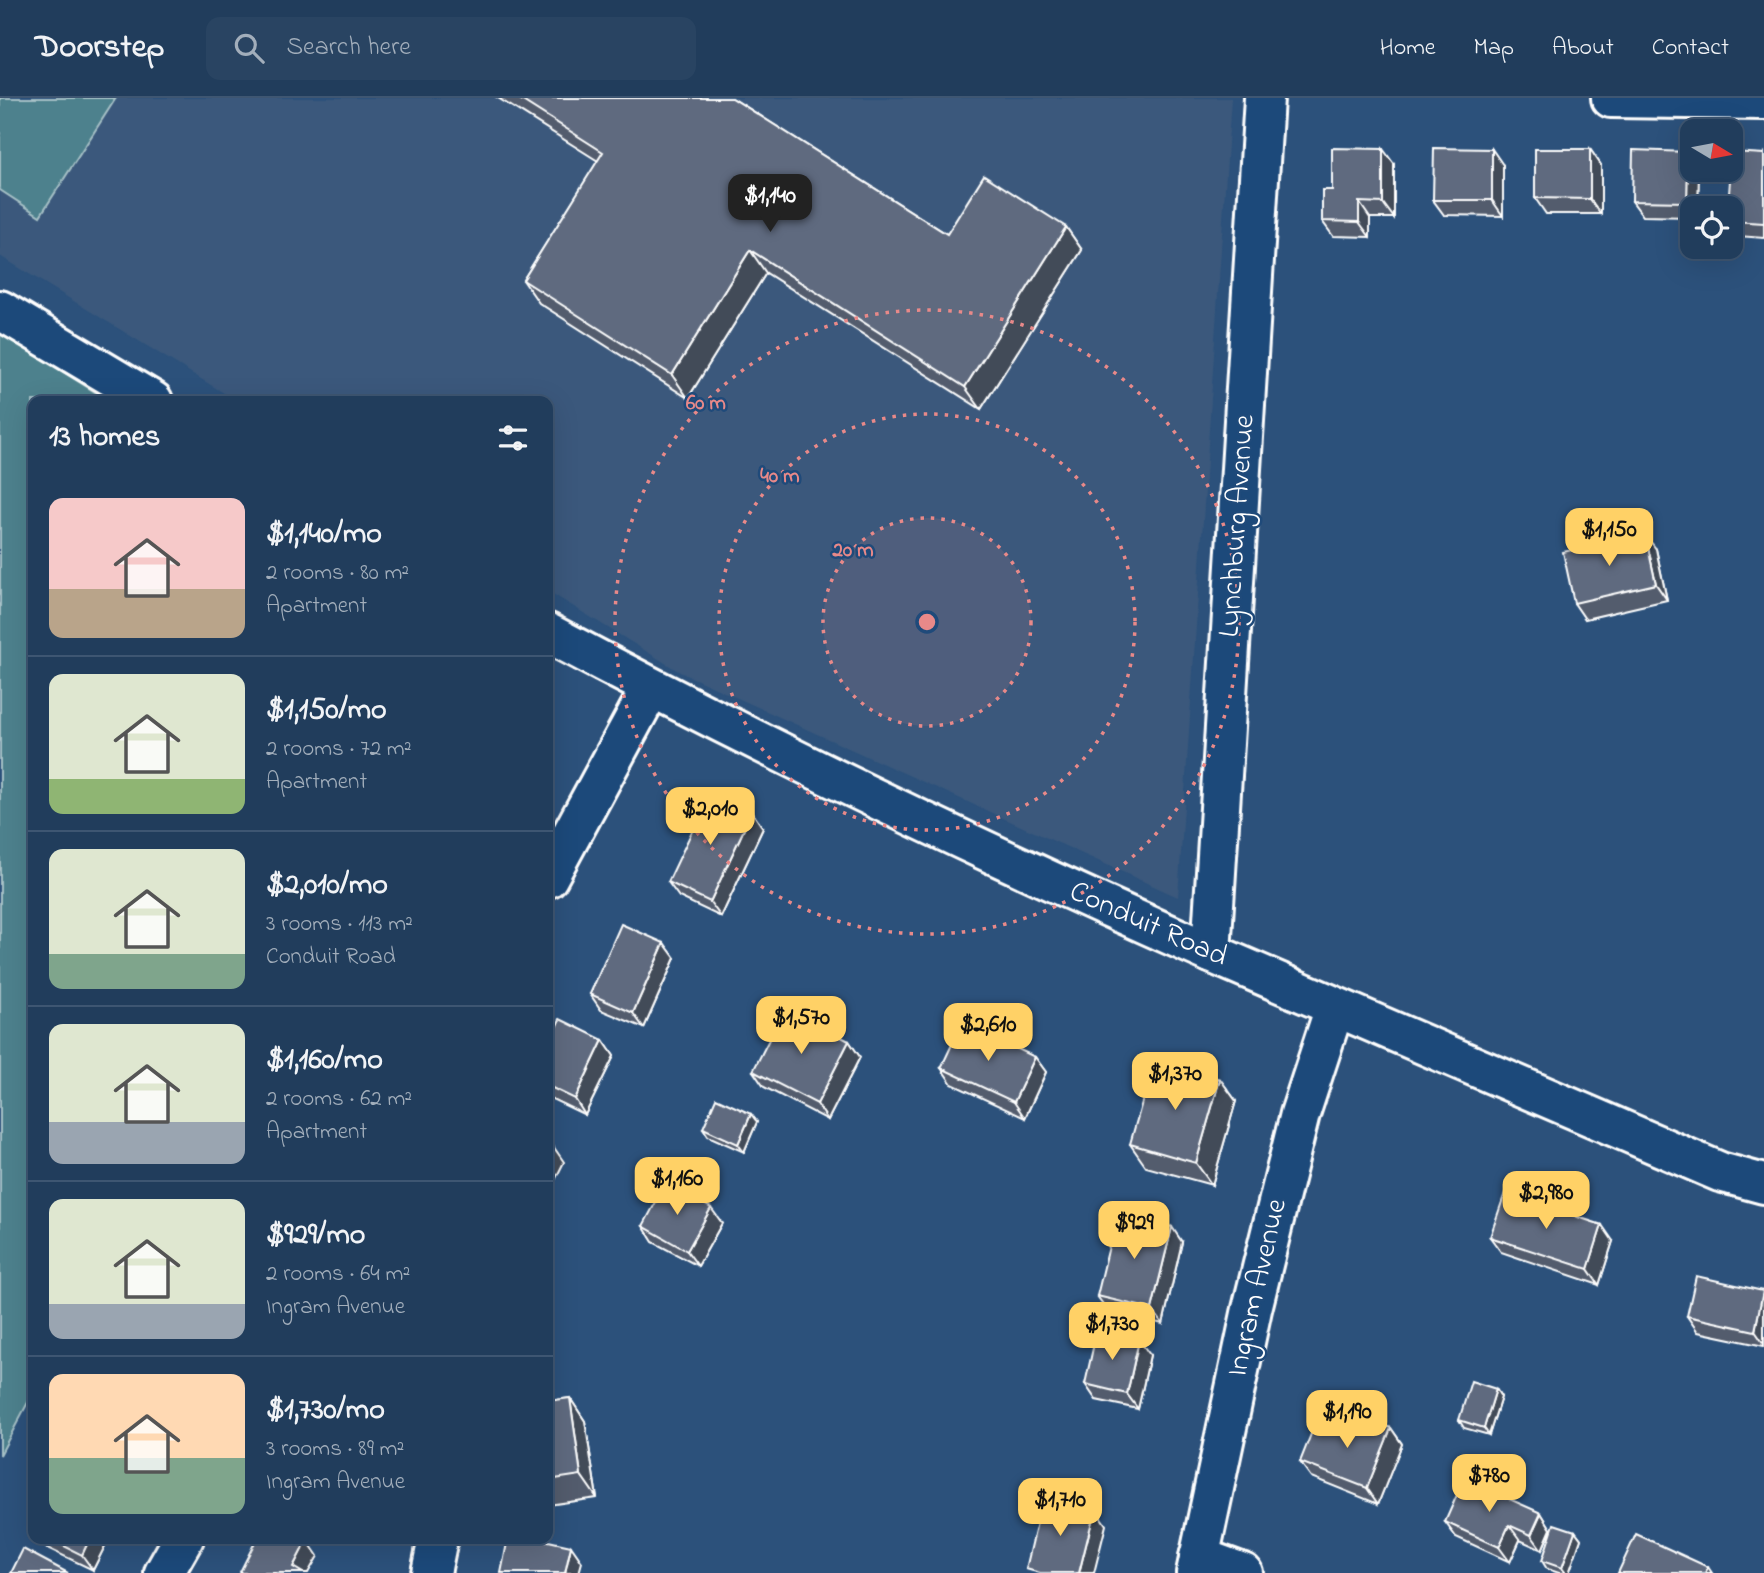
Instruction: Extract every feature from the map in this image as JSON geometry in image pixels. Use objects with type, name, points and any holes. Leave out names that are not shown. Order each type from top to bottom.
[{"type":"street","name":"Lynchburg Avenue","points":[[1211,953],[1265,98]]},
{"type":"street","points":[[1611,98],[1764,100]]},
{"type":"street","points":[[0,310],[144,396]]},
{"type":"street","name":"Conduit Road","points":[[553,636],[651,688],[940,830],[1211,953],[1720,1172],[1764,1184]]},
{"type":"street","points":[[553,869],[651,688]]},
{"type":"street","name":"Ingram Avenue","points":[[1198,1565],[1252,1309],[1293,1140],[1335,1007]]},
{"type":"street","points":[[164,1573],[181,1544]]},
{"type":"street","points":[[431,1573],[437,1544]]},
{"type":"street","points":[[1198,1565],[1243,1573]]},
{"type":"shaded area","points":[[0,98],[1231,98],[1178,897],[680,672],[553,594],[553,396],[229,396],[0,256]]},
{"type":"green space","points":[[0,98],[116,98],[40,216],[0,190]]},
{"type":"green space","points":[[0,332],[101,396],[28,396],[28,1402],[0,1455]]},
{"type":"building","points":[[518,98],[732,98],[947,234],[984,175],[1066,227],[965,387],[750,250],[672,375],[523,280],[603,152]]},
{"type":"building","points":[[1332,148],[1383,149],[1383,203],[1359,202],[1359,222],[1322,221],[1322,190],[1332,190]]},
{"type":"building","points":[[1434,148],[1492,149],[1492,200],[1433,200]]},
{"type":"building","points":[[1535,149],[1590,149],[1590,199],[1535,198]]},
{"type":"building","points":[[1633,150],[1680,152],[1680,182],[1687,182],[1687,196],[1680,196],[1680,202],[1632,201]]},
{"type":"building","points":[[1743,153],[1764,154],[1764,223],[1743,222],[1743,196],[1729,196],[1730,182],[1743,182]]},
{"type":"building","points":[[1645,534],[1656,584],[1574,603],[1563,552]]},
{"type":"building","points":[[710,793],[752,812],[710,902],[668,882]]},
{"type":"building","points":[[621,924],[664,943],[633,1013],[590,994]]},
{"type":"building","points":[[785,1008],[849,1041],[817,1104],[753,1071]]},
{"type":"building","points":[[560,1019],[603,1040],[575,1099],[553,1088],[553,1034]]},
{"type":"building","points":[[962,1023],[1035,1057],[1014,1102],[941,1068]]},
{"type":"building","points":[[1154,1060],[1220,1079],[1196,1163],[1130,1144]]},
{"type":"building","points":[[716,1098],[751,1114],[738,1144],[703,1128]]},
{"type":"building","points":[[666,1183],[711,1208],[687,1251],[643,1226]]},
{"type":"building","points":[[1505,1193],[1602,1225],[1588,1269],[1490,1237]]},
{"type":"building","points":[[1117,1213],[1172,1227],[1152,1309],[1097,1296]]},
{"type":"building","points":[[1696,1276],[1763,1291],[1755,1331],[1687,1316]]},
{"type":"building","points":[[1097,1330],[1139,1340],[1127,1394],[1085,1384]]},
{"type":"building","points":[[1471,1381],[1496,1389],[1484,1428],[1459,1420]]},
{"type":"building","points":[[570,1398],[581,1475],[553,1479],[553,1400]]},
{"type":"building","points":[[1360,1415],[1391,1428],[1367,1488],[1300,1462],[1317,1419],[1352,1433]]},
{"type":"building","points":[[1464,1479],[1541,1513],[1531,1535],[1509,1525],[1499,1547],[1445,1522]]},
{"type":"building","points":[[1043,1497],[1095,1509],[1079,1573],[1040,1573],[1026,1569]]},
{"type":"building","points":[[1554,1524],[1575,1531],[1562,1568],[1542,1561]]},
{"type":"building","points":[[1636,1534],[1708,1567],[1705,1573],[1618,1573]]},
{"type":"building","points":[[553,1542],[571,1546],[565,1573],[501,1573],[507,1544]]},
{"type":"building","points":[[60,1544],[87,1544],[82,1555]]},
{"type":"building","points":[[254,1544],[305,1544],[293,1567],[303,1573],[240,1572]]},
{"type":"building","points":[[23,1549],[68,1573],[11,1573]]}]
